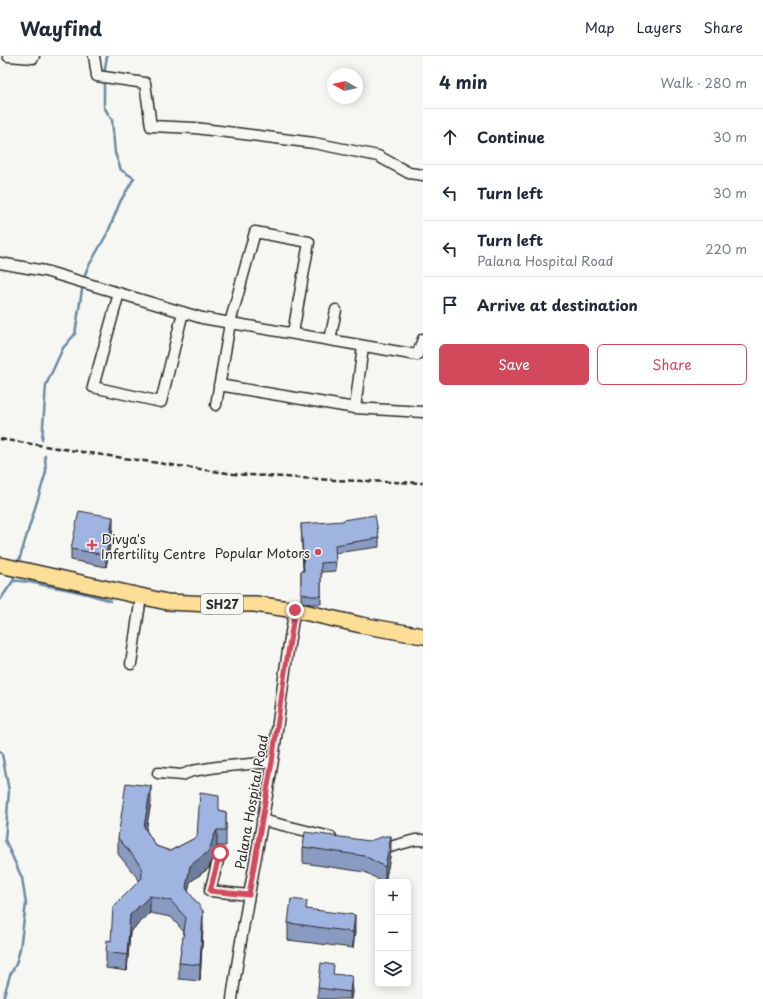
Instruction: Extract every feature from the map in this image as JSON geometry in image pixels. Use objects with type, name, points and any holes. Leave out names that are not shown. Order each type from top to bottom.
[{"type":"main road","name":"SH27","points":[[0,565],[166,602],[255,604],[295,610],[361,625],[423,636]]},
{"type":"street","points":[[8,56],[33,58],[34,56]]},
{"type":"street","points":[[94,56],[98,77],[145,82],[151,126],[195,128],[314,143],[378,156],[409,173],[423,175]]},
{"type":"street","points":[[216,405],[230,323],[255,232],[309,242],[293,333]]},
{"type":"street","points":[[0,263],[45,271],[202,318],[230,323],[417,355],[423,338]]},
{"type":"street","points":[[119,293],[93,387],[161,402],[183,312]]},
{"type":"street","points":[[330,340],[336,310]]},
{"type":"street","points":[[355,408],[363,346]]},
{"type":"street","points":[[219,385],[355,408],[423,412]]},
{"type":"street","points":[[131,664],[141,597]]},
{"type":"street","name":"Palana Hospital Road","points":[[232,999],[272,762],[295,610]]},
{"type":"street","points":[[158,773],[182,775],[217,767],[272,762]]},
{"type":"street","points":[[262,820],[338,839]]},
{"type":"street","points":[[371,845],[390,847],[415,840],[423,840]]},
{"type":"street","points":[[220,853],[210,891],[249,895]]},
{"type":"building","name":"Divya's Infertility Centre","points":[[79,511],[113,517],[106,555],[71,549]]},
{"type":"building","points":[[375,515],[379,538],[335,545],[336,562],[321,563],[321,596],[311,596],[301,593],[301,571],[304,571],[301,524],[343,521]]},
{"type":"building","points":[[126,783],[151,786],[144,827],[156,846],[170,851],[197,837],[200,793],[219,796],[219,810],[226,812],[226,830],[217,830],[209,851],[190,866],[186,888],[203,911],[200,965],[179,963],[186,918],[171,901],[150,896],[130,915],[127,955],[106,952],[107,940],[111,941],[113,907],[142,878],[141,866],[118,838]]},
{"type":"building","points":[[305,832],[369,841],[385,836],[391,836],[385,867],[365,856],[303,847]]},
{"type":"building","points":[[291,899],[307,901],[306,909],[355,915],[353,932],[288,923]]},
{"type":"building","points":[[321,963],[334,965],[333,974],[352,976],[350,992],[318,988]]},
{"type":"waterway","points":[[104,75],[107,56]]},
{"type":"waterway","points":[[85,275],[108,232],[120,202],[134,178],[121,170],[115,153],[112,120],[104,107],[104,80]]},
{"type":"waterway","points":[[42,440],[46,385],[63,348],[75,334],[82,290]]},
{"type":"waterway","points":[[18,564],[46,472],[45,456]]},
{"type":"waterway","points":[[0,600],[13,581],[15,574]]},
{"type":"waterway","points":[[13,581],[28,582],[69,590],[110,601]]},
{"type":"waterway","points":[[0,751],[2,754],[9,791],[5,840],[22,878],[26,904],[20,949],[3,999]]},
{"type":"railway","points":[[0,439],[234,474],[333,480],[423,483]]},
{"type":"place","name":"Divya's Infertility Centre","points":[[92,545]]},
{"type":"place","name":"Popular Motors","points":[[318,552]]},
{"type":"route","points":[[220,853],[210,891],[249,895],[282,701],[295,610]]}]
